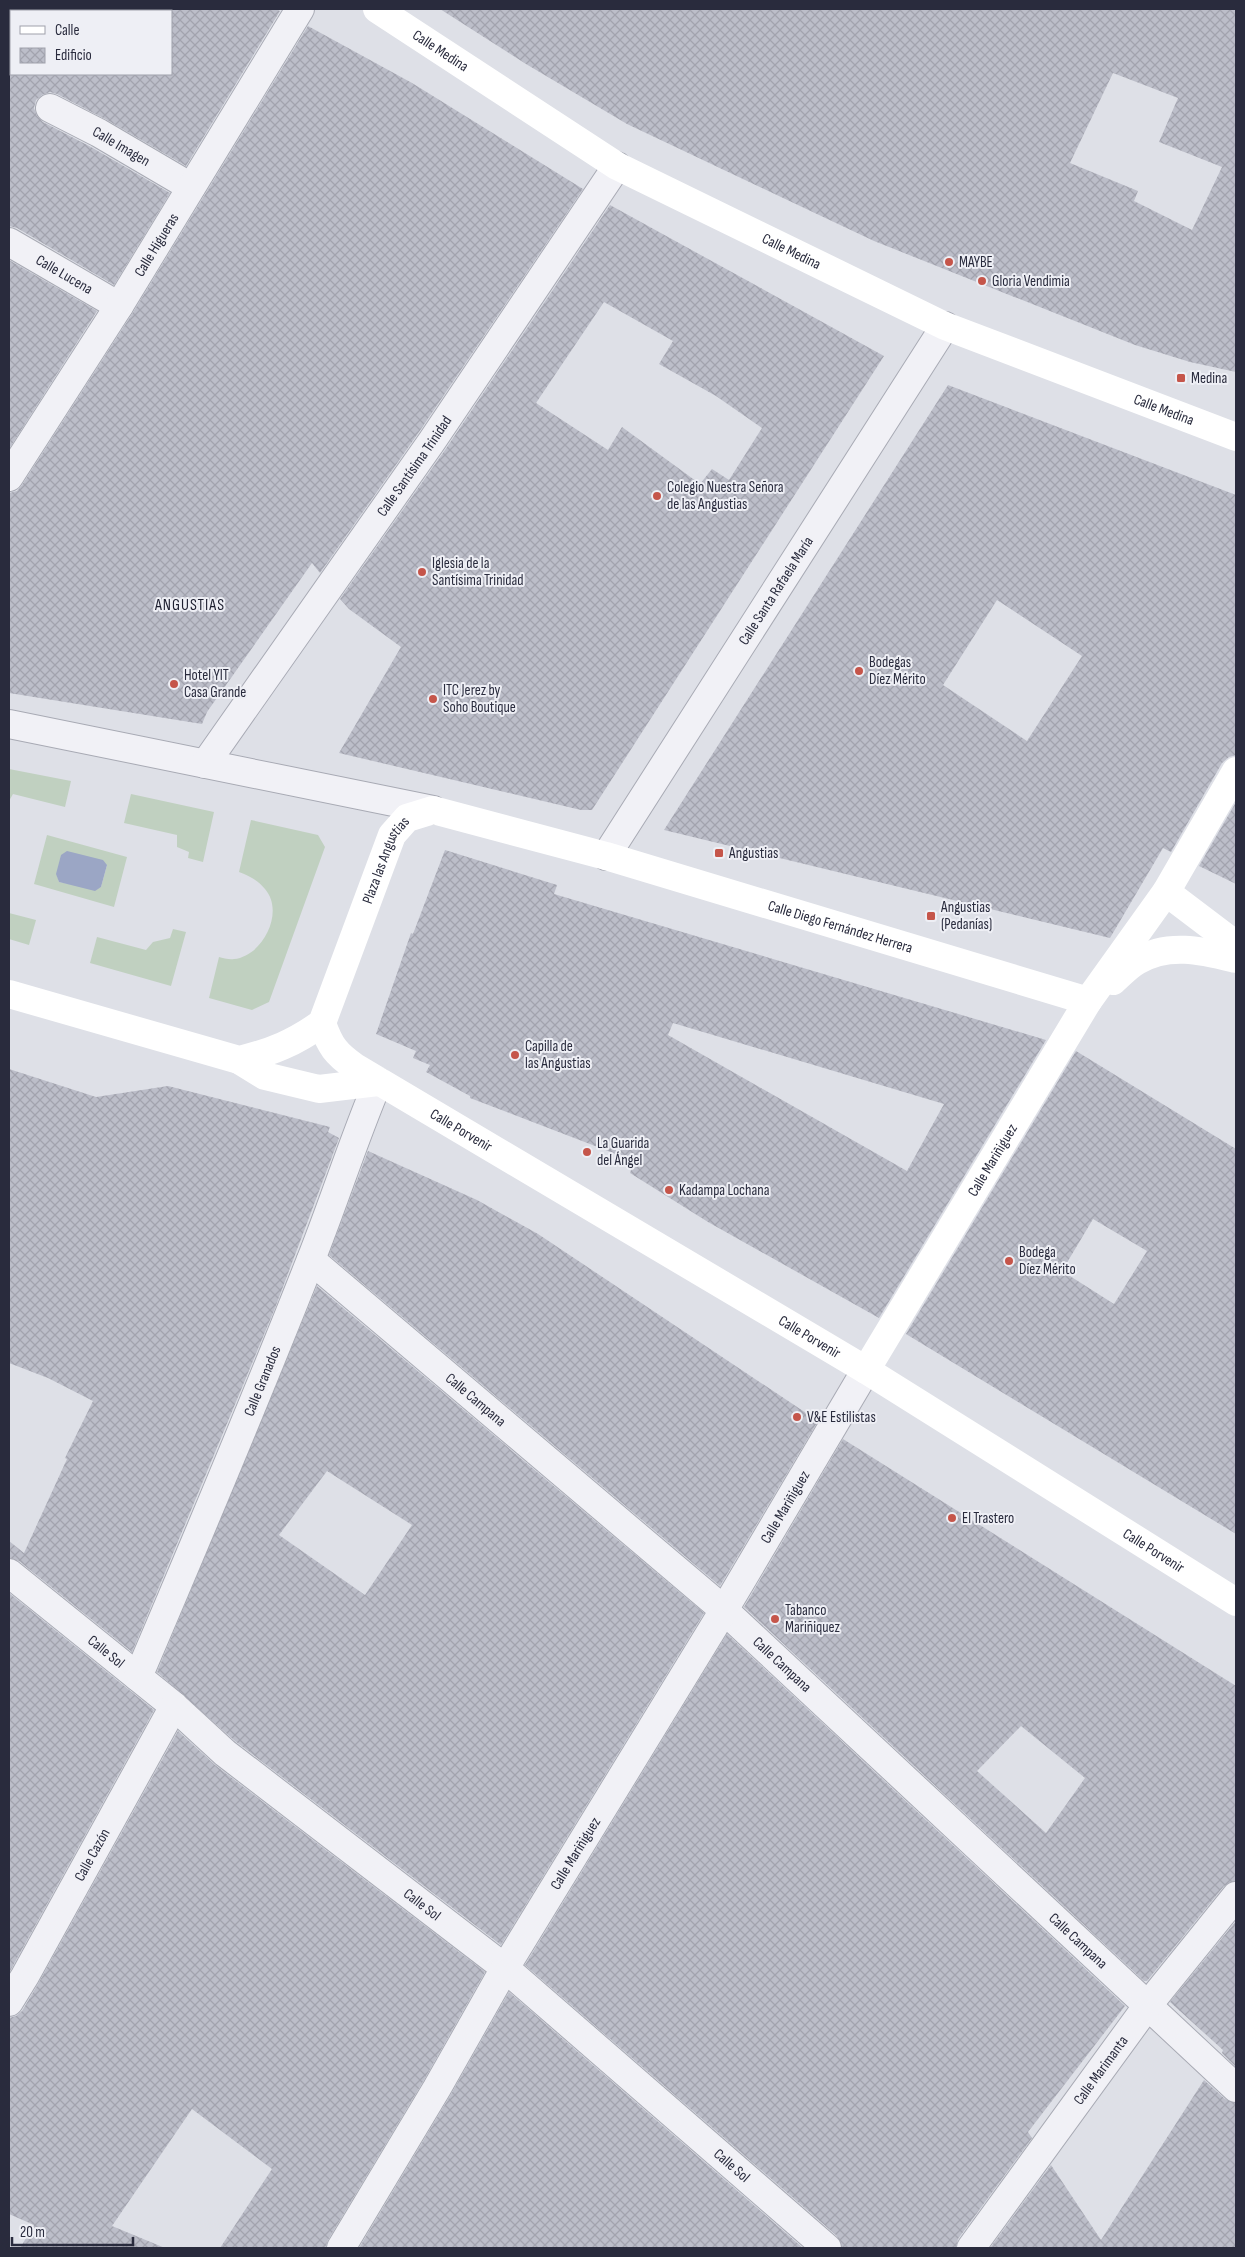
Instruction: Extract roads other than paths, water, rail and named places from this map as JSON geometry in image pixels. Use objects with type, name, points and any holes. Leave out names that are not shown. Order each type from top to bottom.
[{"type":"street","name":"Calle Higueras","points":[[9,478],[119,306],[300,9]]},
{"type":"street","name":"Calle Medina","points":[[377,9],[616,166],[945,326],[1236,437]]},
{"type":"street","name":"Calle Imagen","points":[[50,108],[191,187]]},
{"type":"street","name":"Calle Santísima Trinidad","points":[[205,764],[432,441],[616,166]]},
{"type":"street","name":"Calle Lucena","points":[[9,242],[119,306]]},
{"type":"street","name":"Calle Santa Rafaela María","points":[[606,856],[945,326]]},
{"type":"street","name":"Plaza las Angustias","points":[[9,724],[433,810]]},
{"type":"street","name":"Calle Mariñiguez","points":[[341,2248],[505,1968],[724,1610],[1088,1001],[1166,892],[1236,771]]},
{"type":"street","name":"Plaza las Angustias","points":[[322,1023],[392,835],[407,818],[433,810]]},
{"type":"street","name":"Calle Diego Fernández Herrera","points":[[433,810],[606,856],[1088,1001]]},
{"type":"street","points":[[1166,892],[1236,945]]},
{"type":"street","points":[[1088,1001],[1137,961],[1164,951],[1195,949],[1236,960]]},
{"type":"street","points":[[9,994],[239,1060],[265,1076],[319,1089],[378,1082]]},
{"type":"street","points":[[239,1060],[271,1052],[299,1039],[322,1023]]},
{"type":"street","name":"Calle Porvenir","points":[[322,1023],[337,1055],[378,1082],[866,1370],[1236,1602]]},
{"type":"street","name":"Calle Granados","points":[[138,1677],[218,1491],[311,1260],[378,1082]]},
{"type":"street","name":"Calle Campana","points":[[311,1260],[724,1610],[1236,2088]]},
{"type":"street","name":"Calle Sol","points":[[9,1573],[174,1706],[225,1753],[505,1968],[827,2248]]},
{"type":"street","name":"Calle Cazón","points":[[9,2002],[174,1706]]},
{"type":"street","name":"Calle Marimanta","points":[[971,2248],[1148,2005],[1236,1896]]},
{"type":"water","points":[[67,851],[103,860],[107,865],[101,887],[95,891],[59,882],[56,874],[61,855]]},
{"type":"place","name":"MAYBE","points":[[949,262]]},
{"type":"place","name":"Gloria Vendimia","points":[[982,281]]},
{"type":"place","name":"Medina","points":[[1181,378]]},
{"type":"place","name":"Colegio Nuestra Señora de las Angustias","points":[[657,496]]},
{"type":"place","name":"Iglesia de la Santísima Trinidad","points":[[422,572]]},
{"type":"place","name":"Bodegas Díez Mérito","points":[[859,671]]},
{"type":"place","name":"Hotel YIT Casa Grande","points":[[174,684]]},
{"type":"place","name":"ITC Jerez by Soho Boutique","points":[[433,699]]},
{"type":"place","name":"Angustias","points":[[719,853]]},
{"type":"place","name":"Angustias (Pedanías)","points":[[931,916]]},
{"type":"place","name":"Capilla de las Angustias","points":[[515,1055]]},
{"type":"place","name":"La Guarida del Ángel","points":[[587,1152]]},
{"type":"place","name":"Kadampa Lochana","points":[[669,1190]]},
{"type":"place","name":"Bodega Díez Mérito","points":[[1009,1261]]},
{"type":"place","name":"V&E Estilistas","points":[[797,1417]]},
{"type":"place","name":"El Trastero","points":[[952,1518]]},
{"type":"place","name":"Tabanco Mariñiquez","points":[[775,1619]]},
{"type":"district","name":"ANGUSTIAS","points":[[190,605]]}]
